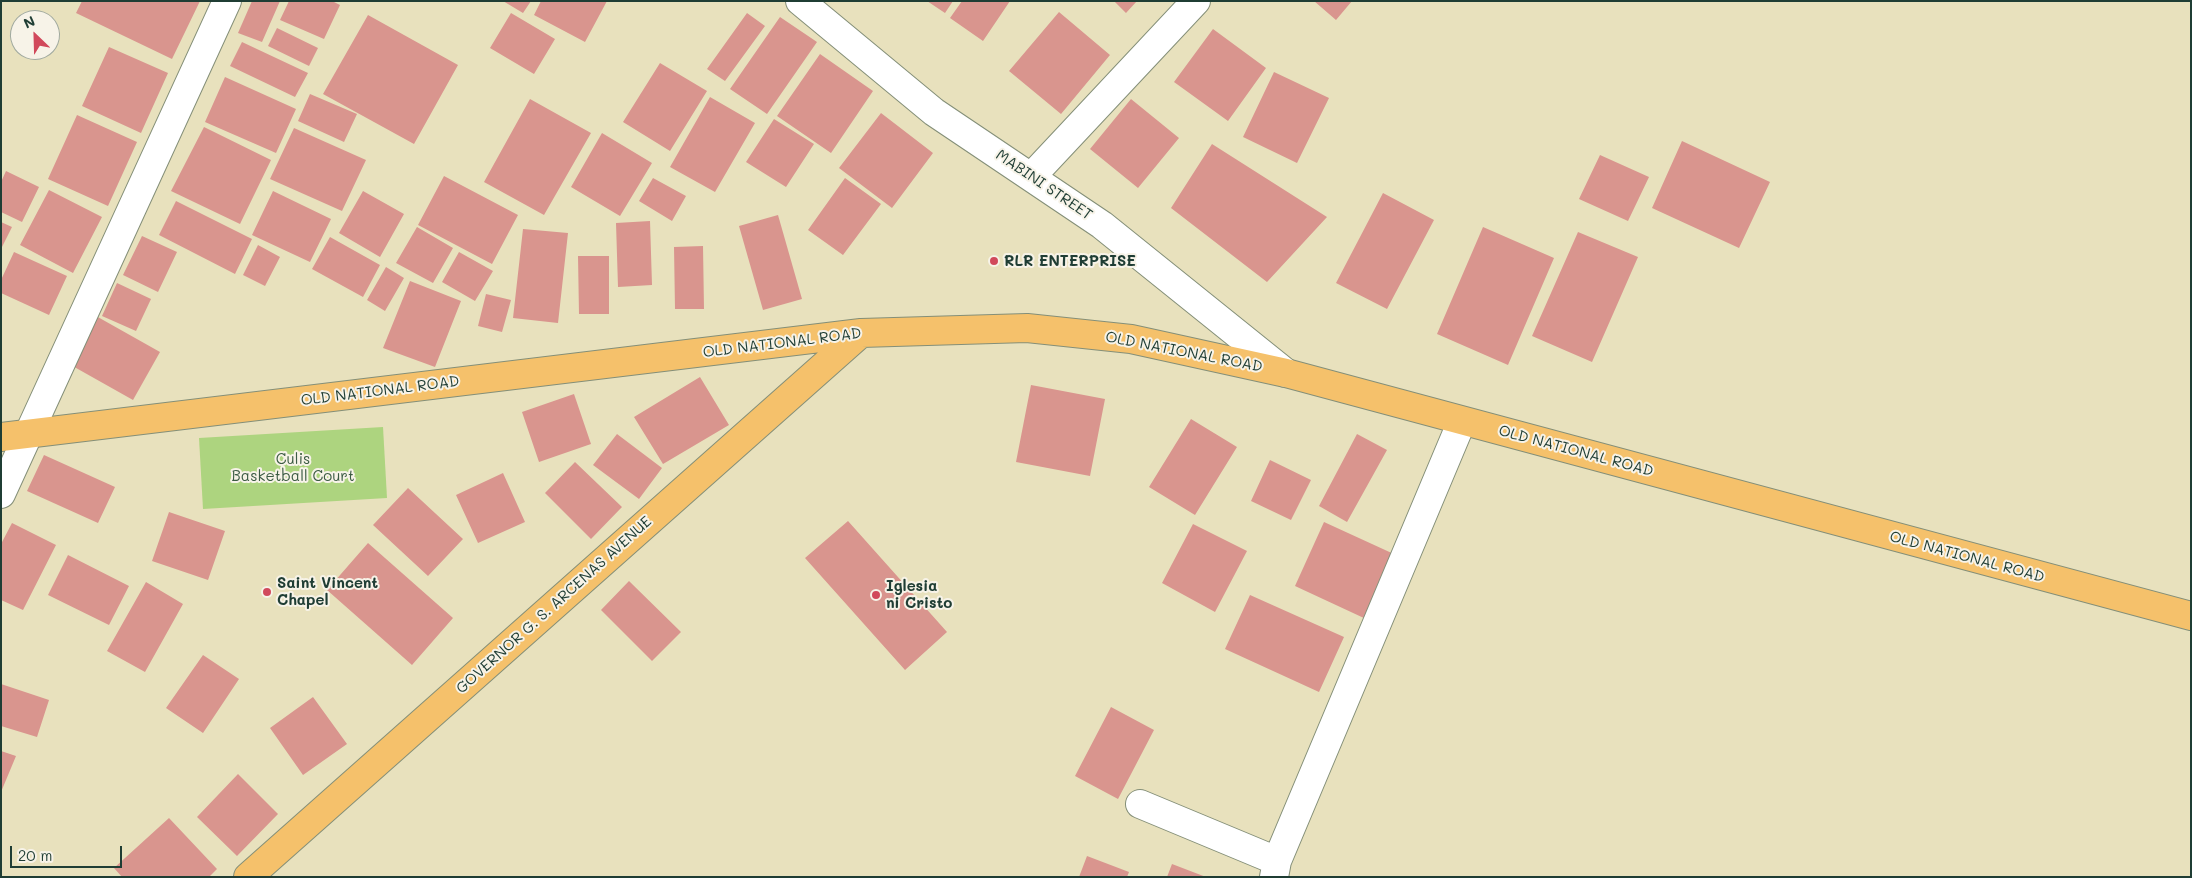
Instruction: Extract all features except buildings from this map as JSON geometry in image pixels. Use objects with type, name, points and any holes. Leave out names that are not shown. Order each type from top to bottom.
[{"type":"main road","name":"OLD NATIONAL ROAD","points":[[14,435],[860,333],[1027,328],[1131,339],[1286,373],[2191,616]]},
{"type":"main road","name":"GOVERNOR G. S. ARCENAS AVENUE","points":[[248,877],[860,333]]},
{"type":"street","points":[[1,494],[14,435],[227,1]]},
{"type":"street","name":"MABINI STREET","points":[[800,1],[934,112],[1032,176],[1102,225],[1286,373]]},
{"type":"street","points":[[1032,176],[1196,1]]},
{"type":"street","points":[[1140,804],[1276,869],[1462,421]]},
{"type":"green space","name":"Culis Basketball Court","points":[[383,427],[387,498],[203,509],[199,438]]},
{"type":"place","name":"RLR ENTERPRISE","points":[[994,261]]},
{"type":"place","name":"Saint Vincent Chapel","points":[[267,592]]},
{"type":"place","name":"Iglesia ni Cristo","points":[[876,595]]}]
